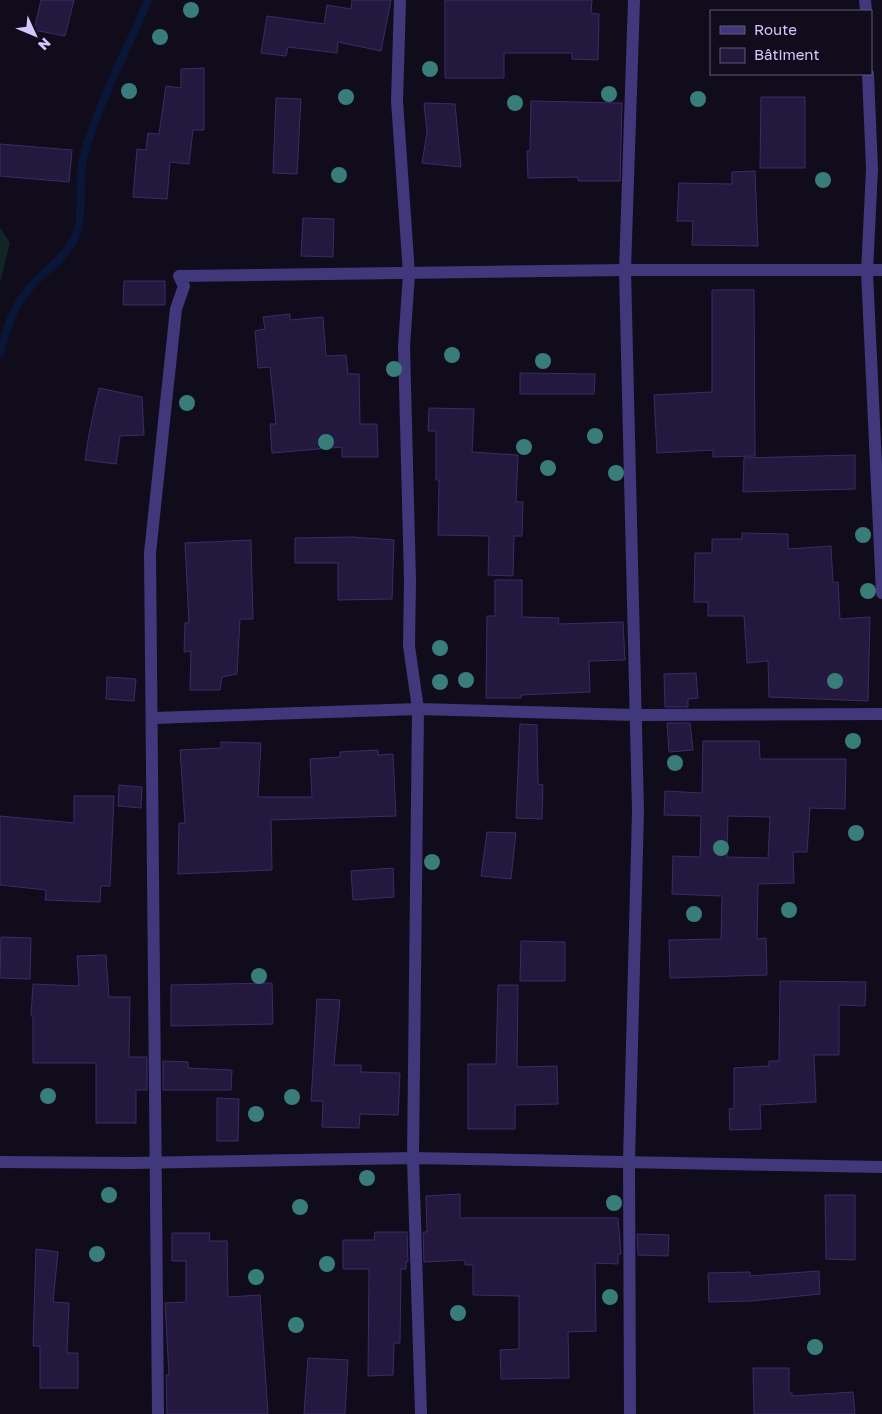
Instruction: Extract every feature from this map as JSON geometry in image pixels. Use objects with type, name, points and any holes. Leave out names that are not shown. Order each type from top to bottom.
[{"type":"street","points":[[400,0],[397,101],[409,274],[404,346],[410,580],[409,646],[418,709],[413,1158],[421,1414]]},
{"type":"street","points":[[630,1414],[629,1161],[638,811],[626,270],[634,0]]},
{"type":"street","points":[[868,75],[872,170],[867,272],[882,593]]},
{"type":"street","points":[[158,1414],[150,553],[176,309],[184,286],[179,276],[626,270],[867,272],[882,270]]},
{"type":"street","points":[[153,718],[418,709],[635,715],[882,714]]},
{"type":"street","points":[[0,1162],[157,1162],[413,1158],[882,1167]]},
{"type":"green space","points":[[0,227],[10,243],[0,283]]},
{"type":"building","points":[[41,0],[74,0],[65,36],[34,30]]},
{"type":"building","points":[[352,0],[391,0],[381,51],[338,42],[337,53],[288,47],[286,56],[261,53],[267,16],[324,24],[327,5],[351,9]]},
{"type":"building","points":[[445,0],[592,0],[591,13],[599,14],[598,60],[572,59],[572,53],[504,53],[504,78],[445,78]]},
{"type":"building","points":[[204,68],[204,130],[193,130],[189,164],[170,162],[167,199],[133,197],[137,149],[146,150],[148,133],[159,134],[166,86],[181,88],[181,69]]},
{"type":"building","points":[[761,97],[805,97],[805,168],[760,168]]},
{"type":"building","points":[[276,98],[301,99],[297,174],[273,173]]},
{"type":"building","points":[[531,101],[622,103],[620,181],[578,181],[578,177],[528,178],[527,151],[530,151]]},
{"type":"building","points":[[424,103],[455,104],[461,167],[422,163],[427,132]]},
{"type":"building","points":[[0,144],[72,150],[69,182],[0,176]]},
{"type":"building","points":[[755,171],[758,246],[692,245],[693,221],[677,221],[679,183],[732,184],[732,172]]},
{"type":"building","points":[[303,218],[334,219],[333,257],[301,256]]},
{"type":"building","points":[[124,281],[165,281],[165,305],[123,305]]},
{"type":"building","points":[[712,290],[754,290],[755,456],[713,457],[713,450],[657,453],[654,395],[712,392]]},
{"type":"building","points":[[290,314],[290,320],[323,317],[326,356],[346,355],[348,374],[359,374],[360,424],[377,424],[378,457],[342,457],[342,447],[272,453],[270,424],[276,424],[270,367],[258,368],[255,331],[265,329],[263,317]]},
{"type":"building","points":[[520,373],[595,374],[594,394],[520,394]]},
{"type":"building","points":[[99,388],[142,397],[144,435],[120,436],[116,464],[85,460]]},
{"type":"building","points":[[429,408],[474,409],[472,452],[518,455],[516,502],[523,502],[522,536],[514,536],[513,576],[488,575],[489,536],[438,535],[439,480],[436,480],[436,431],[428,431]]},
{"type":"building","points":[[855,455],[855,489],[743,492],[744,458]]},
{"type":"building","points":[[742,533],[788,534],[788,549],[831,546],[833,583],[838,582],[840,619],[870,617],[868,701],[769,697],[768,661],[747,663],[744,616],[708,616],[708,602],[694,602],[695,553],[712,553],[712,539],[742,539]]},
{"type":"building","points":[[353,537],[394,540],[392,599],[338,600],[338,563],[295,563],[295,538]]},
{"type":"building","points":[[251,540],[253,619],[240,619],[237,674],[222,677],[220,690],[190,690],[191,651],[184,652],[185,623],[189,623],[185,543]]},
{"type":"building","points":[[495,580],[522,580],[522,617],[559,618],[558,624],[623,622],[625,660],[589,661],[590,692],[521,695],[521,698],[486,698],[487,616],[495,616]]},
{"type":"building","points":[[696,673],[698,698],[688,699],[688,707],[665,707],[664,674]]},
{"type":"building","points":[[107,677],[136,679],[134,701],[106,699]]},
{"type":"building","points":[[667,723],[690,723],[693,750],[669,752]]},
{"type":"building","points":[[520,724],[537,725],[538,784],[543,785],[542,819],[516,818]]},
{"type":"building","points":[[703,741],[759,741],[760,759],[846,759],[845,809],[810,808],[807,852],[793,852],[794,883],[758,884],[757,939],[766,938],[767,975],[670,978],[669,940],[721,939],[722,896],[672,894],[673,856],[700,857],[701,816],[664,815],[665,791],[702,793]],"holes":[[[728,816],[770,817],[768,858],[727,857]]]},
{"type":"building","points":[[221,742],[261,743],[258,797],[312,797],[310,759],[340,757],[340,752],[378,750],[378,755],[393,754],[396,816],[271,820],[272,870],[178,874],[179,823],[185,823],[180,750],[221,748]]},
{"type":"building","points":[[119,785],[142,787],[141,808],[118,806]]},
{"type":"building","points":[[74,796],[114,796],[110,886],[101,886],[100,902],[45,900],[46,890],[0,885],[0,816],[74,823]]},
{"type":"building","points":[[487,832],[516,833],[511,879],[481,876]]},
{"type":"building","points":[[393,868],[394,897],[353,900],[351,871]]},
{"type":"building","points":[[1,937],[31,938],[30,979],[0,978]]},
{"type":"building","points":[[521,941],[565,942],[565,981],[520,981]]},
{"type":"building","points":[[106,955],[109,997],[130,997],[129,1057],[147,1057],[147,1090],[136,1090],[136,1123],[96,1123],[96,1063],[33,1063],[33,1016],[31,1016],[33,984],[79,986],[77,956]]},
{"type":"building","points":[[780,981],[866,982],[865,1006],[839,1005],[839,1055],[814,1055],[816,1102],[760,1105],[761,1129],[730,1130],[729,1109],[734,1108],[734,1068],[769,1066],[769,1061],[779,1061]]},
{"type":"building","points":[[272,983],[273,1024],[171,1026],[171,985]]},
{"type":"building","points":[[498,985],[518,985],[517,1067],[557,1066],[558,1104],[515,1105],[515,1129],[468,1129],[468,1064],[496,1064]]},
{"type":"building","points":[[317,999],[340,1000],[334,1065],[361,1065],[361,1072],[400,1073],[398,1115],[360,1114],[359,1128],[322,1127],[323,1101],[311,1101]]},
{"type":"building","points":[[163,1061],[188,1062],[188,1068],[232,1070],[231,1090],[163,1090]]},
{"type":"building","points":[[217,1098],[239,1099],[238,1141],[217,1141]]},
{"type":"building","points":[[460,1194],[460,1218],[618,1218],[621,1254],[618,1254],[618,1264],[595,1263],[596,1331],[568,1332],[569,1378],[501,1379],[500,1350],[519,1349],[519,1296],[473,1295],[473,1265],[465,1265],[465,1260],[424,1262],[423,1232],[427,1232],[426,1196]]},
{"type":"building","points":[[825,1195],[855,1195],[855,1260],[826,1259]]},
{"type":"building","points":[[375,1232],[407,1232],[408,1262],[406,1262],[406,1269],[401,1269],[400,1343],[394,1343],[393,1375],[368,1376],[369,1269],[343,1269],[343,1240],[374,1240]]},
{"type":"building","points":[[172,1233],[210,1233],[209,1241],[227,1241],[228,1297],[260,1295],[268,1414],[167,1414],[166,1375],[169,1375],[165,1303],[186,1302],[186,1261],[172,1261]]},
{"type":"building","points":[[637,1234],[669,1235],[668,1256],[638,1255]]},
{"type":"building","points":[[36,1249],[58,1252],[53,1302],[69,1303],[67,1353],[78,1353],[78,1388],[40,1388],[40,1346],[33,1346]]},
{"type":"building","points":[[819,1271],[820,1294],[751,1301],[709,1302],[708,1273],[750,1272],[750,1276]]},
{"type":"building","points":[[308,1358],[348,1360],[345,1414],[304,1414]]},
{"type":"building","points":[[753,1368],[789,1368],[789,1393],[792,1393],[792,1396],[853,1392],[855,1414],[754,1414]]},
{"type":"waterway","points":[[0,353],[17,305],[33,285],[64,255],[73,241],[80,221],[82,165],[90,135],[105,96],[148,0]]}]
